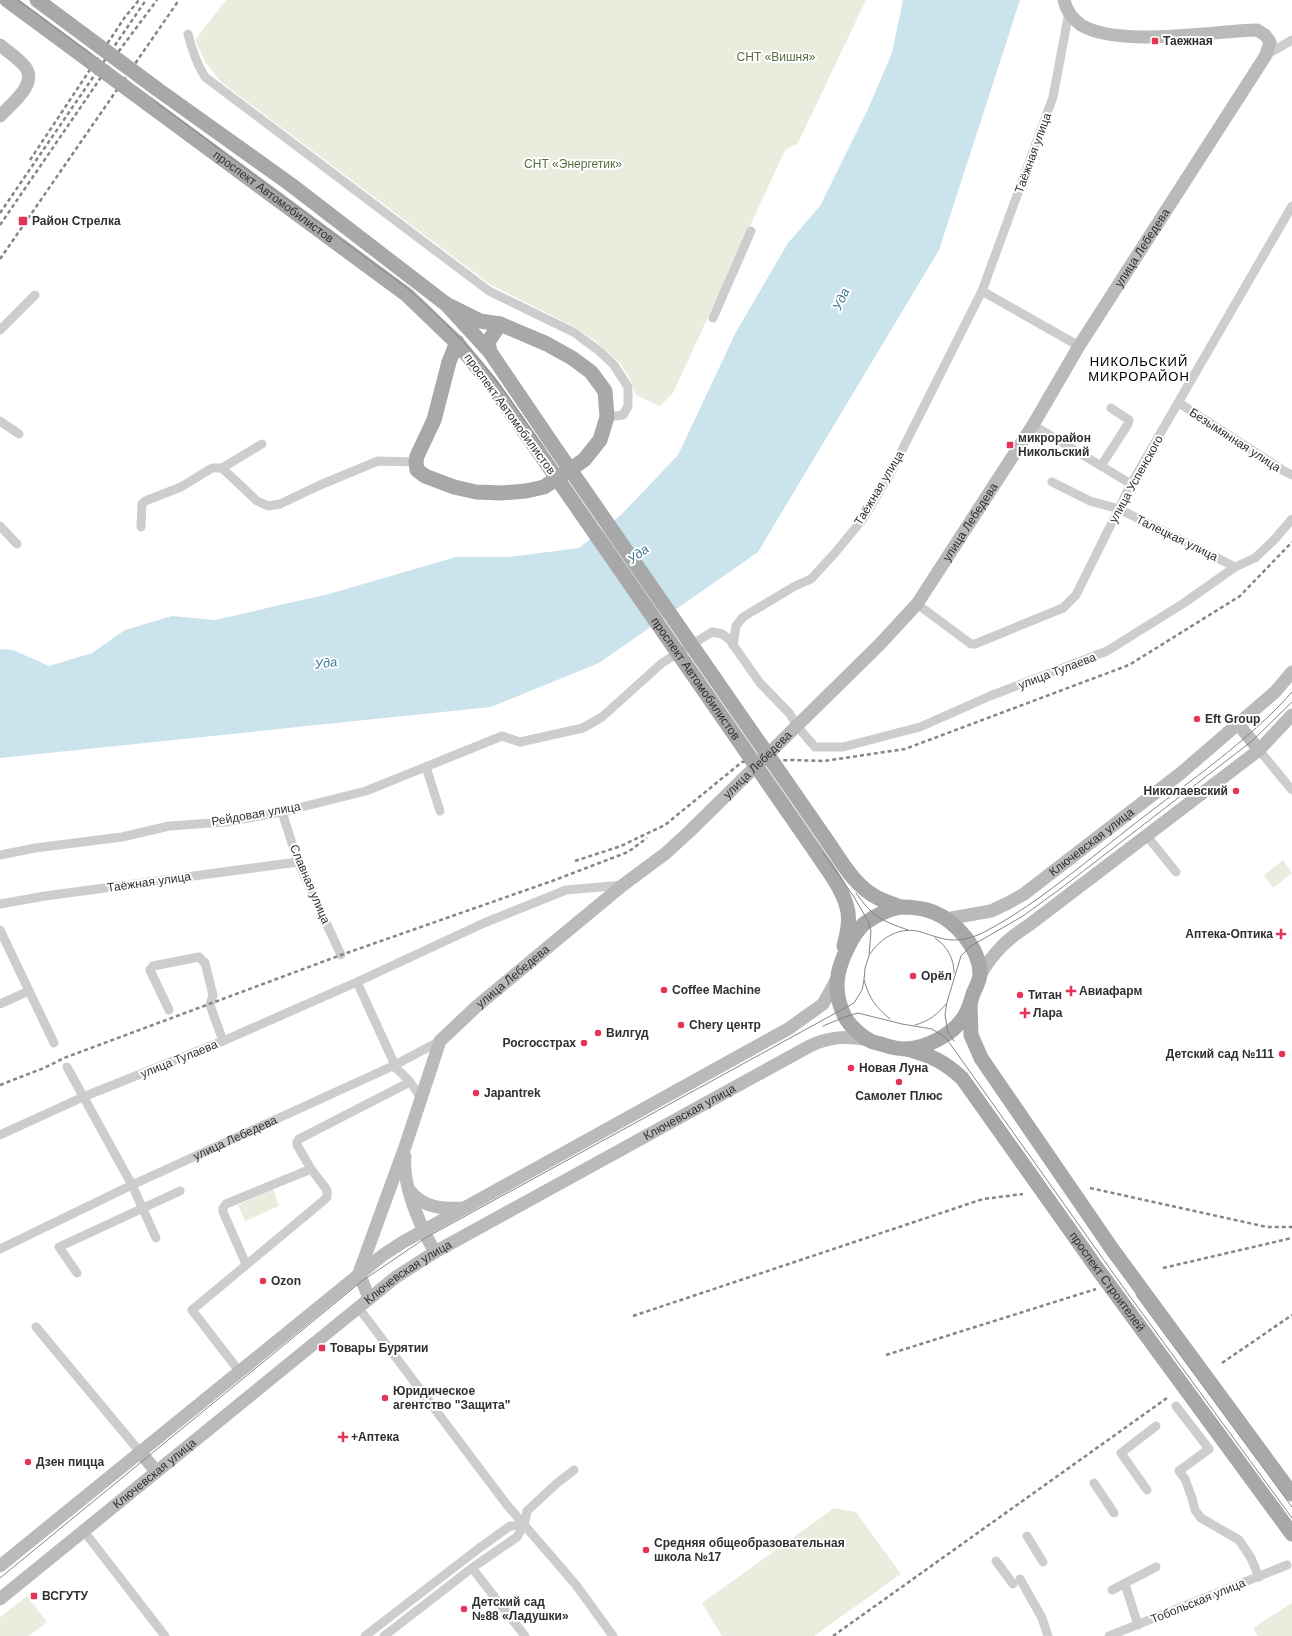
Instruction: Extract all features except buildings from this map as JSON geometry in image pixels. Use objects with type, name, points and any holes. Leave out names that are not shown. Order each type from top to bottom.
[{"type":"main road","name":"проспект Автомобилистов","points":[[7,0],[407,295],[457,342],[492,384],[840,889],[848,913],[848,931],[840,963]]},
{"type":"main road","name":"проспект Автомобилистов","points":[[37,0],[157,89],[290,184],[446,304],[490,352],[847,869],[867,891],[879,899],[900,907]]},
{"type":"main road","points":[[1067,6],[1074,19],[1082,25],[1093,30],[1112,35],[1152,37],[1257,30],[1270,42],[1266,55]]},
{"type":"main road","points":[[0,45],[25,67],[29,76],[28,84],[0,116]]},
{"type":"main road","name":"улица Лебедева","points":[[440,1041],[477,1006],[624,885],[666,853],[759,766],[880,644],[917,604],[1033,425],[1080,346],[1266,55]]},
{"type":"main road","points":[[446,304],[480,321],[500,324],[547,344],[572,358],[591,372],[605,391],[607,417],[600,440],[584,460],[544,487],[526,491],[501,493],[476,492],[454,487],[425,476],[417,470],[416,462],[421,446],[434,420],[449,362],[457,342]]},
{"type":"main road","points":[[490,352],[488,342],[500,324]]},
{"type":"main road","name":"Ключевская улица","points":[[946,919],[991,911],[1024,894],[1169,783],[1276,692],[1292,672]]},
{"type":"main road","points":[[980,975],[975,953],[968,938],[946,919],[934,912],[917,908],[900,907],[886,911],[864,924],[855,934],[840,963],[837,979],[837,995],[848,1021],[869,1040],[886,1046],[907,1049],[934,1042],[948,1032],[964,1016],[970,1004],[980,975],[990,959],[1009,939],[1259,750],[1292,715]]},
{"type":"main road","points":[[1239,725],[1259,750]]},
{"type":"main road","name":"Ключевская улица","points":[[0,1566],[383,1255],[423,1231],[788,1029],[823,1004],[837,979]]},
{"type":"main road","name":"проспект Строителей","points":[[970,1004],[971,1035],[981,1058],[1112,1249],[1292,1494]]},
{"type":"main road","name":"Ключевская улица","points":[[0,1599],[396,1277],[435,1252],[816,1042],[849,1036],[869,1040]]},
{"type":"main road","points":[[369,1298],[359,1273],[406,1144],[440,1041]]},
{"type":"main road","name":"проспект Строителей","points":[[907,1049],[930,1055],[942,1061],[962,1078],[1099,1271],[1292,1534]]},
{"type":"main road","points":[[406,1144],[404,1171],[423,1231],[435,1252]]},
{"type":"main road","points":[[410,1190],[415,1197],[422,1202],[436,1208],[467,1208]]},
{"type":"main road","points":[[140,1452],[156,1471]]},
{"type":"street","name":"Таёжная улица","points":[[734,645],[736,626],[743,616],[795,586],[811,579],[863,519],[890,474],[982,291],[1053,97],[1067,6]]},
{"type":"street","points":[[188,34],[197,65],[205,77],[489,291],[575,333],[599,351],[614,366],[628,386],[628,406],[623,415],[607,417]]},
{"type":"street","name":"улица Лебедева","points":[[1266,55],[1292,40]]},
{"type":"street","name":"улица Успенского","points":[[917,604],[971,644],[975,644],[1063,608],[1076,595],[1131,484],[1292,206]]},
{"type":"street","points":[[713,318],[751,231]]},
{"type":"street","points":[[982,291],[1080,346]]},
{"type":"street","points":[[0,330],[35,295]]},
{"type":"street","name":"Безымянная улица","points":[[1179,403],[1292,475]]},
{"type":"street","points":[[1101,466],[1128,424],[1129,420],[1111,408]]},
{"type":"street","points":[[0,421],[19,434]]},
{"type":"street","points":[[1033,425],[1131,484]]},
{"type":"street","points":[[141,528],[142,504],[145,501],[181,487],[212,468],[222,468],[262,444]]},
{"type":"street","points":[[222,468],[257,501],[268,506],[280,504],[320,485],[378,462],[416,462]]},
{"type":"street","name":"Талецкая улица","points":[[1052,482],[1090,501],[1119,509],[1235,567]]},
{"type":"street","name":"улица Тулаева","points":[[502,736],[520,742],[583,728],[602,717],[662,663],[712,632],[722,634],[734,645],[753,674],[790,714],[797,726],[815,747],[843,747],[920,727],[990,696],[1107,651],[1184,603],[1235,567],[1255,558],[1275,539],[1292,519]]},
{"type":"street","points":[[0,526],[17,544]]},
{"type":"street","name":"Рейдовая улица","points":[[0,855],[35,848],[122,837],[169,826],[226,822],[282,812],[366,791],[502,736]]},
{"type":"street","points":[[1259,750],[1292,790]]},
{"type":"street","points":[[426,767],[440,811]]},
{"type":"street","name":"Славная улица","points":[[282,812],[298,862],[341,955]]},
{"type":"street","points":[[1147,836],[1176,872]]},
{"type":"street","name":"Таёжная улица","points":[[0,904],[45,896],[298,862]]},
{"type":"street","name":"улица Тулаева","points":[[0,1135],[83,1097],[222,1041],[357,982],[484,923],[566,890],[624,885]]},
{"type":"street","points":[[0,930],[54,1043]]},
{"type":"street","points":[[169,1010],[150,970],[154,966],[199,957],[205,963],[213,995],[210,1005],[222,1041]]},
{"type":"street","points":[[357,982],[394,1066],[416,1089],[421,1099]]},
{"type":"street","points":[[0,1004],[29,991]]},
{"type":"street","name":"улица Лебедева","points":[[0,1249],[132,1185],[394,1066],[440,1041]]},
{"type":"street","points":[[67,1067],[132,1185],[156,1238]]},
{"type":"street","points":[[239,1371],[192,1310],[327,1197],[327,1190],[311,1169],[297,1146],[299,1139],[410,1082]]},
{"type":"street","points":[[246,1264],[223,1212],[223,1208],[226,1204],[311,1169]]},
{"type":"street","points":[[77,1273],[59,1247],[180,1191]]},
{"type":"street","points":[[358,1307],[507,1504],[576,1586],[613,1636]]},
{"type":"street","points":[[36,1327],[140,1452]]},
{"type":"street","points":[[1176,1406],[1209,1449],[1179,1471],[1187,1486],[1195,1510],[1202,1518],[1239,1540],[1251,1558],[1259,1577]]},
{"type":"street","points":[[1147,1490],[1121,1453],[1156,1426]]},
{"type":"street","points":[[384,1636],[472,1568],[517,1537],[524,1525],[527,1511],[556,1484],[574,1470]]},
{"type":"street","points":[[1094,1483],[1114,1513]]},
{"type":"street","points":[[365,1636],[478,1548],[510,1526],[524,1525]]},
{"type":"street","points":[[83,1530],[165,1636]]},
{"type":"street","points":[[1027,1536],[1043,1562]]},
{"type":"street","points":[[996,1561],[1016,1581],[1042,1618],[1048,1636]]},
{"type":"street","name":"Тобольская улица","points":[[1109,1636],[1287,1565]]},
{"type":"street","points":[[1112,1590],[1156,1567]]},
{"type":"street","points":[[472,1568],[525,1636]]},
{"type":"street","points":[[1126,1584],[1138,1624]]},
{"type":"street","points":[[408,1602],[415,1612]]},
{"type":"green space","name":"СНТ «Энергетик»","points":[[226,0],[866,0],[798,143],[785,150],[673,393],[660,406],[636,395],[631,381],[621,364],[594,340],[578,329],[491,285],[221,82],[206,63],[195,40]]},
{"type":"green space","points":[[1283,860],[1292,873],[1273,888],[1264,875]]},
{"type":"green space","points":[[273,1189],[279,1206],[245,1221],[238,1205]]},
{"type":"green space","points":[[834,1508],[856,1512],[901,1574],[814,1636],[722,1636],[702,1603]]},
{"type":"green space","points":[[27,1596],[47,1622],[29,1636],[0,1636],[0,1617]]},
{"type":"green space","points":[[1292,1603],[1292,1636],[1258,1636],[1253,1628]]},
{"type":"water","name":"Уда","points":[[903,0],[1020,0],[939,250],[758,552],[599,663],[491,707],[0,758],[0,649],[13,650],[49,666],[92,653],[125,630],[172,616],[215,620],[329,594],[456,557],[509,557],[579,548],[621,515],[678,455],[736,332],[788,243],[820,206],[868,109],[892,53]]},
{"type":"tram line","points":[[0,1578],[362,1281],[427,1237],[854,1003],[862,990],[865,968],[869,956],[871,931],[868,921],[854,897],[543,446],[495,379],[464,343],[442,320],[407,288],[18,0]]},
{"type":"tram line","points":[[870,954],[886,938],[899,932],[914,931],[945,939],[962,939],[980,934],[1007,919],[1046,893],[1218,760],[1257,727],[1292,692]]},
{"type":"tram line","points":[[954,1041],[948,1032],[945,1015],[947,1002],[961,956],[971,946],[1023,916],[1064,886],[1252,741],[1292,702]]},
{"type":"tram line","points":[[856,893],[867,908],[878,917],[908,930]]},
{"type":"tram line","points":[[935,938],[949,953],[953,962],[954,973]]},
{"type":"tram line","points":[[864,980],[868,993],[880,1010],[890,1019]]},
{"type":"tram line","points":[[915,1025],[932,1017],[946,1004]]},
{"type":"tram line","points":[[823,1026],[858,1013],[902,1024],[932,1029],[946,1038],[1123,1287],[1292,1518]]},
{"type":"tram line","points":[[1136,1295],[1292,1507]]},
{"type":"railway","points":[[30,160],[125,17],[139,0]]},
{"type":"railway","points":[[0,213],[146,0]]},
{"type":"railway","points":[[0,225],[119,51],[157,0]]},
{"type":"railway","points":[[0,259],[179,0]]},
{"type":"railway","points":[[575,861],[621,846],[665,825],[742,762],[792,760],[824,761],[905,749],[1129,665],[1240,596],[1292,542]]},
{"type":"railway","points":[[0,1085],[44,1068],[64,1058],[341,955],[552,881],[628,852],[647,838]]},
{"type":"railway","points":[[1090,1188],[1267,1227],[1292,1227]]},
{"type":"railway","points":[[633,1316],[983,1199],[1023,1194]]},
{"type":"railway","points":[[1163,1268],[1292,1238]]},
{"type":"railway","points":[[886,1355],[1096,1289]]},
{"type":"railway","points":[[1222,1363],[1292,1315]]},
{"type":"railway","points":[[833,1636],[1167,1398]]},
{"type":"place","name":"Таежная","points":[[1155,41]]},
{"type":"place","name":"Район Стрелка","points":[[23,221]]},
{"type":"place","name":"микрорайон Никольский","points":[[1010,445]]},
{"type":"place","name":"Eft Group","points":[[1197,719]]},
{"type":"place","name":"Николаевский","points":[[1236,791]]},
{"type":"place","name":"Аптека-Оптика","points":[[1281,934]]},
{"type":"place","name":"Орёл","points":[[913,976]]},
{"type":"place","name":"Coffee Machine","points":[[664,990]]},
{"type":"place","name":"Авиафарм","points":[[1071,991]]},
{"type":"place","name":"Титан","points":[[1020,995]]},
{"type":"place","name":"Лара","points":[[1025,1013]]},
{"type":"place","name":"Chery центр","points":[[681,1025]]},
{"type":"place","name":"Вилгуд","points":[[598,1033]]},
{"type":"place","name":"Росгосстрах","points":[[584,1043]]},
{"type":"place","name":"Детский сад №111","points":[[1282,1054]]},
{"type":"place","name":"Новая Луна","points":[[851,1068]]},
{"type":"place","name":"Самолет Плюс","points":[[899,1082]]},
{"type":"place","name":"Japantrek","points":[[476,1093]]},
{"type":"place","name":"Ozon","points":[[263,1281]]},
{"type":"place","name":"Товары Бурятии","points":[[322,1348]]},
{"type":"place","name":"Юридическое агентство \"Защита\"","points":[[385,1398]]},
{"type":"place","name":"+Аптека","points":[[343,1437]]},
{"type":"place","name":"Дзен пицца","points":[[28,1462]]},
{"type":"place","name":"Средняя общеобразовательная школа №17","points":[[646,1550]]},
{"type":"place","name":"ВСГУТУ","points":[[34,1596]]},
{"type":"place","name":"Детский сад №88 «Ладушки»","points":[[464,1609]]},
{"type":"district","name":"НИКОЛЬСКИЙ МИКРОРАЙОН","points":[[1139,368]]},
{"type":"park label","name":"СНТ «Вишня»","points":[[776,57]]}]
